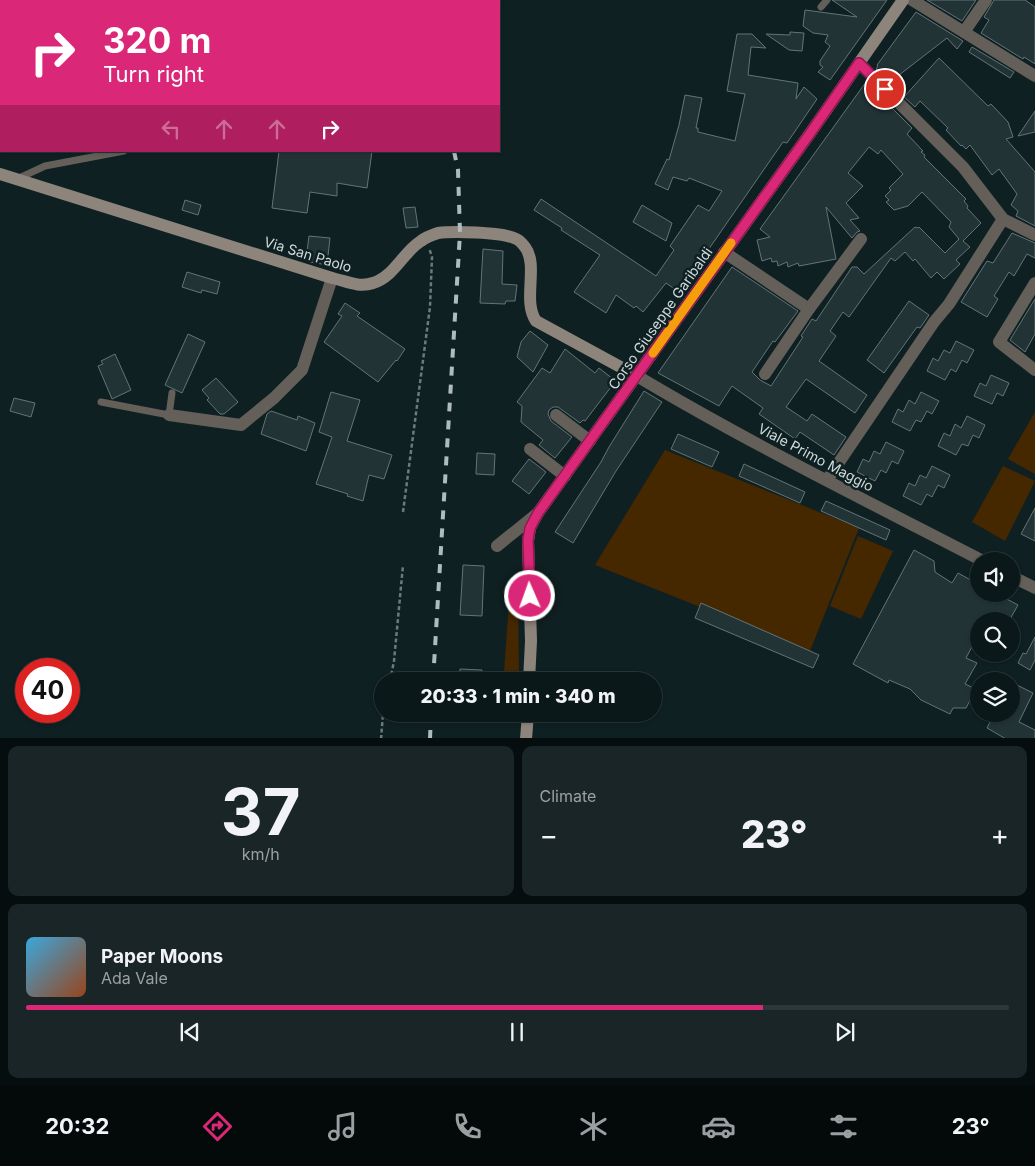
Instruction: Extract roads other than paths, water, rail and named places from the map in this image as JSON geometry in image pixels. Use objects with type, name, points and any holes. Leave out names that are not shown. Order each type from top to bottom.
[{"type":"street","name":"Corso Giuseppe Garibaldi","points":[[529,672],[531,642],[528,540],[530,528],[538,513],[904,0]]},
{"type":"street","points":[[912,0],[1035,76]]},
{"type":"street","points":[[964,32],[986,0]]},
{"type":"street","points":[[859,63],[963,167],[1003,219],[1035,235]]},
{"type":"street","name":"Via San Paolo","points":[[0,174],[332,278],[361,285],[375,283],[386,276],[413,247],[426,238],[441,233],[506,236],[519,241],[526,247],[529,256],[532,314],[536,321],[637,376]]},
{"type":"street","points":[[826,480],[934,322],[949,304],[1003,219]]},
{"type":"street","points":[[765,374],[809,309],[861,239]]},
{"type":"street","points":[[724,252],[809,309]]},
{"type":"street","points":[[169,416],[241,425],[274,398],[302,370],[332,278]]},
{"type":"street","points":[[1035,283],[999,342],[1035,370]]},
{"type":"street","name":"Viale Primo Maggio","points":[[637,376],[826,480],[970,554]]},
{"type":"street","points":[[556,415],[590,441]]},
{"type":"street","points":[[530,449],[565,476]]},
{"type":"street","points":[[497,546],[538,513]]},
{"type":"street","points":[[1020,580],[1035,588]]},
{"type":"street","points":[[526,738],[527,722]]},
{"type":"lane","points":[[821,7],[827,0]]},
{"type":"lane","points":[[17,180],[45,166],[119,152]]},
{"type":"lane","points":[[101,402],[169,416],[172,393]]},
{"type":"railway","points":[[434,672],[460,233],[458,170],[454,152]]},
{"type":"railway","points":[[430,738],[431,722]]}]
